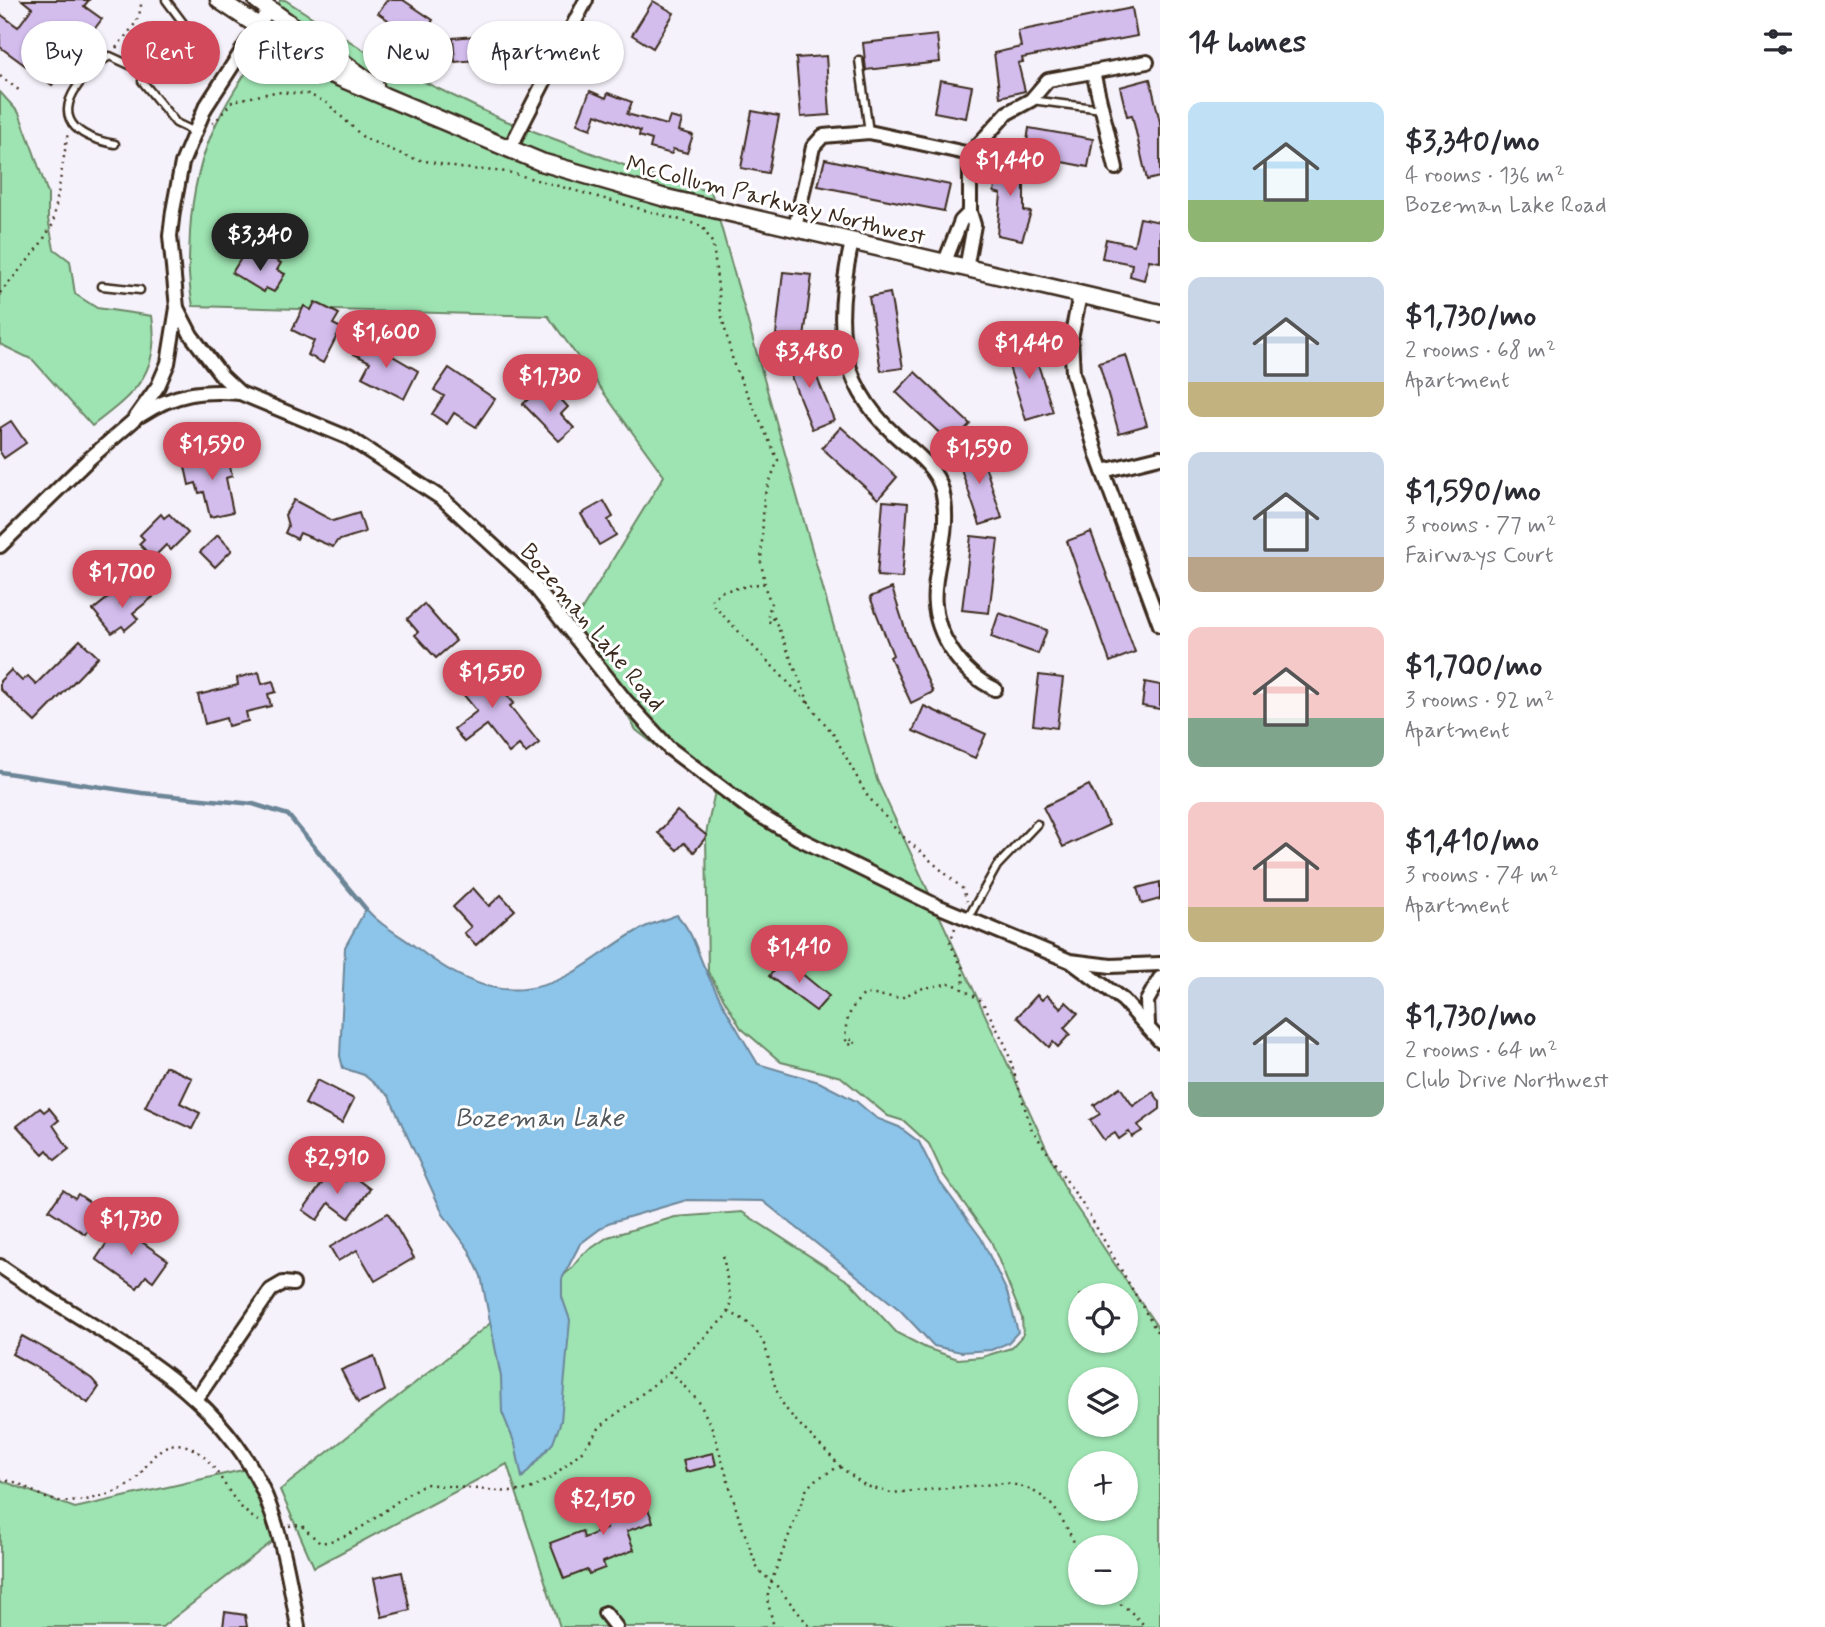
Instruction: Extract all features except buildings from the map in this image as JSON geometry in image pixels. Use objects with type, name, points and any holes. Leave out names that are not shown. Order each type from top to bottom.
[{"type":"street","name":"McCollum Parkway Northwest","points":[[219,0],[248,21]]},
{"type":"street","points":[[509,150],[586,0]]},
{"type":"street","name":"McCollum Parkway Northwest","points":[[263,4],[391,98]]},
{"type":"street","name":"Bozeman Lake Road","points":[[259,21],[263,4]]},
{"type":"street","points":[[966,268],[974,225],[970,212],[970,154],[1007,113],[1031,100],[1048,80],[1147,62]]},
{"type":"street","name":"Bozeman Lake Road","points":[[234,63],[205,108],[202,130],[182,163],[170,236],[177,308],[206,358],[240,393],[348,438],[444,500],[528,578],[625,700],[669,748],[754,812],[845,861],[1070,961],[1111,966],[1160,964]]},
{"type":"street","points":[[1093,72],[1116,168]]},
{"type":"street","name":"McCollum Parkway Northwest","points":[[349,81],[509,150],[638,191],[1160,313]]},
{"type":"street","points":[[794,228],[817,140],[823,136],[869,132],[970,154]]},
{"type":"street","points":[[944,264],[961,221],[970,212]]},
{"type":"street","points":[[852,242],[839,309],[851,371],[862,398],[878,420],[926,462],[941,488],[945,520],[932,599],[934,615],[947,644],[962,664],[980,682],[995,689]]},
{"type":"street","points":[[1080,295],[1071,338],[1071,362],[1103,471],[1160,625]]},
{"type":"street","points":[[133,421],[158,386],[168,363],[177,308]]},
{"type":"street","points":[[0,547],[88,460],[133,421],[160,403],[186,393],[240,393]]},
{"type":"street","points":[[1103,471],[1160,457]]},
{"type":"street","points":[[1070,961],[1113,991],[1148,1024],[1160,1041]]},
{"type":"street","points":[[1148,1024],[1147,1001],[1160,978]]},
{"type":"street","points":[[0,1266],[136,1353],[197,1398],[243,1456],[264,1494],[276,1525],[298,1627]]},
{"type":"street","points":[[197,1398],[271,1290],[283,1283],[293,1284]]},
{"type":"street","points":[[605,1613],[616,1627]]},
{"type":"lane","points":[[166,0],[182,21]]},
{"type":"lane","points":[[115,144],[90,139],[71,122],[66,107],[72,93],[96,64],[110,56],[121,61]]},
{"type":"lane","points":[[859,60],[869,132]]},
{"type":"lane","points":[[145,84],[176,123],[202,130]]},
{"type":"lane","points":[[1031,100],[1102,110]]},
{"type":"lane","points":[[102,286],[140,290]]},
{"type":"lane","points":[[966,913],[998,866],[1037,824]]},
{"type":"path","points":[[110,56],[133,29],[141,10],[141,0]]},
{"type":"path","points":[[0,76],[20,91]]},
{"type":"path","points":[[202,130],[233,102],[275,92],[308,94],[327,103],[364,138],[411,158],[459,168],[508,172],[702,226],[713,244],[721,313],[734,365],[778,460],[764,496],[761,563],[765,583]]},
{"type":"path","points":[[0,293],[36,251],[53,224],[68,132]]},
{"type":"path","points":[[809,703],[773,615],[772,623],[768,621],[768,611],[772,606],[763,583],[723,591],[712,598],[714,606],[764,655],[834,735],[866,794],[899,833],[963,889],[968,903],[966,913]]},
{"type":"path","points":[[956,927],[950,943],[962,967],[964,987]]},
{"type":"path","points":[[850,1040],[854,1039],[855,1045],[847,1044],[845,1038],[849,1016],[865,994],[901,998],[919,989],[952,983],[982,1001],[1006,1046],[1031,1128],[1087,1211],[1160,1337]]},
{"type":"path","points":[[289,1525],[301,1525],[320,1543],[332,1541],[375,1520],[425,1484],[509,1492],[528,1490],[568,1465],[600,1427],[670,1371],[727,1312],[731,1302],[723,1255]]},
{"type":"path","points":[[727,1312],[750,1323],[760,1335],[773,1370],[778,1394],[787,1410],[840,1466],[815,1479],[807,1488],[771,1581],[767,1599],[774,1627]]},
{"type":"path","points":[[670,1371],[699,1402],[713,1430],[758,1570],[771,1581],[810,1627]]},
{"type":"path","points":[[0,1480],[15,1480],[45,1498],[90,1500],[119,1490],[138,1479],[152,1455],[161,1448],[175,1444],[192,1448],[205,1458],[240,1510],[265,1524]]},
{"type":"path","points":[[840,1466],[866,1486],[891,1493],[996,1483],[1021,1486],[1042,1494],[1054,1506],[1070,1535]]},
{"type":"path","points":[[1122,1605],[1146,1627]]},
{"type":"green space","points":[[280,0],[285,0],[318,21],[277,21]]},
{"type":"green space","points":[[349,41],[363,50],[363,84],[429,84],[501,119],[669,182],[711,191],[877,780],[1068,1195],[1128,1283],[1068,1283],[1068,1353],[1138,1353],[1138,1298],[1160,1331],[1160,1627],[560,1627],[507,1464],[314,1567],[280,1490],[522,1298],[551,1285],[571,1269],[583,1254],[608,1237],[675,1217],[742,1212],[851,1283],[897,1333],[926,1348],[958,1359],[982,1357],[1011,1348],[1023,1335],[1022,1318],[991,1241],[943,1174],[929,1144],[904,1121],[888,1116],[841,1077],[781,1062],[741,1028],[708,972],[706,834],[715,791],[636,730],[573,624],[664,476],[548,316],[193,306],[189,261],[193,201],[207,147],[238,84],[349,84]]},
{"type":"green space","points":[[0,92],[19,113],[34,153],[48,194],[48,219],[54,249],[70,261],[75,294],[97,308],[152,316],[152,353],[141,380],[132,392],[92,426],[33,360],[0,344]]},
{"type":"green space","points":[[247,1469],[273,1541],[162,1627],[0,1627],[0,1480],[75,1508]]},
{"type":"water","name":"Bozeman Lake","points":[[366,909],[385,926],[454,973],[473,982],[512,990],[532,988],[574,972],[637,931],[677,915],[688,929],[719,996],[758,1064],[819,1082],[856,1101],[876,1118],[899,1127],[919,1142],[937,1178],[981,1238],[1007,1292],[1018,1332],[1008,1343],[991,1350],[961,1352],[934,1346],[900,1310],[763,1201],[687,1200],[608,1223],[580,1244],[562,1279],[562,1297],[570,1320],[561,1421],[553,1443],[522,1478],[515,1444],[502,1412],[501,1377],[481,1276],[469,1250],[443,1214],[389,1096],[364,1075],[343,1068],[340,1056],[345,947]]},
{"type":"waterway","points":[[0,772],[142,793],[253,804],[288,815],[366,909]]}]
